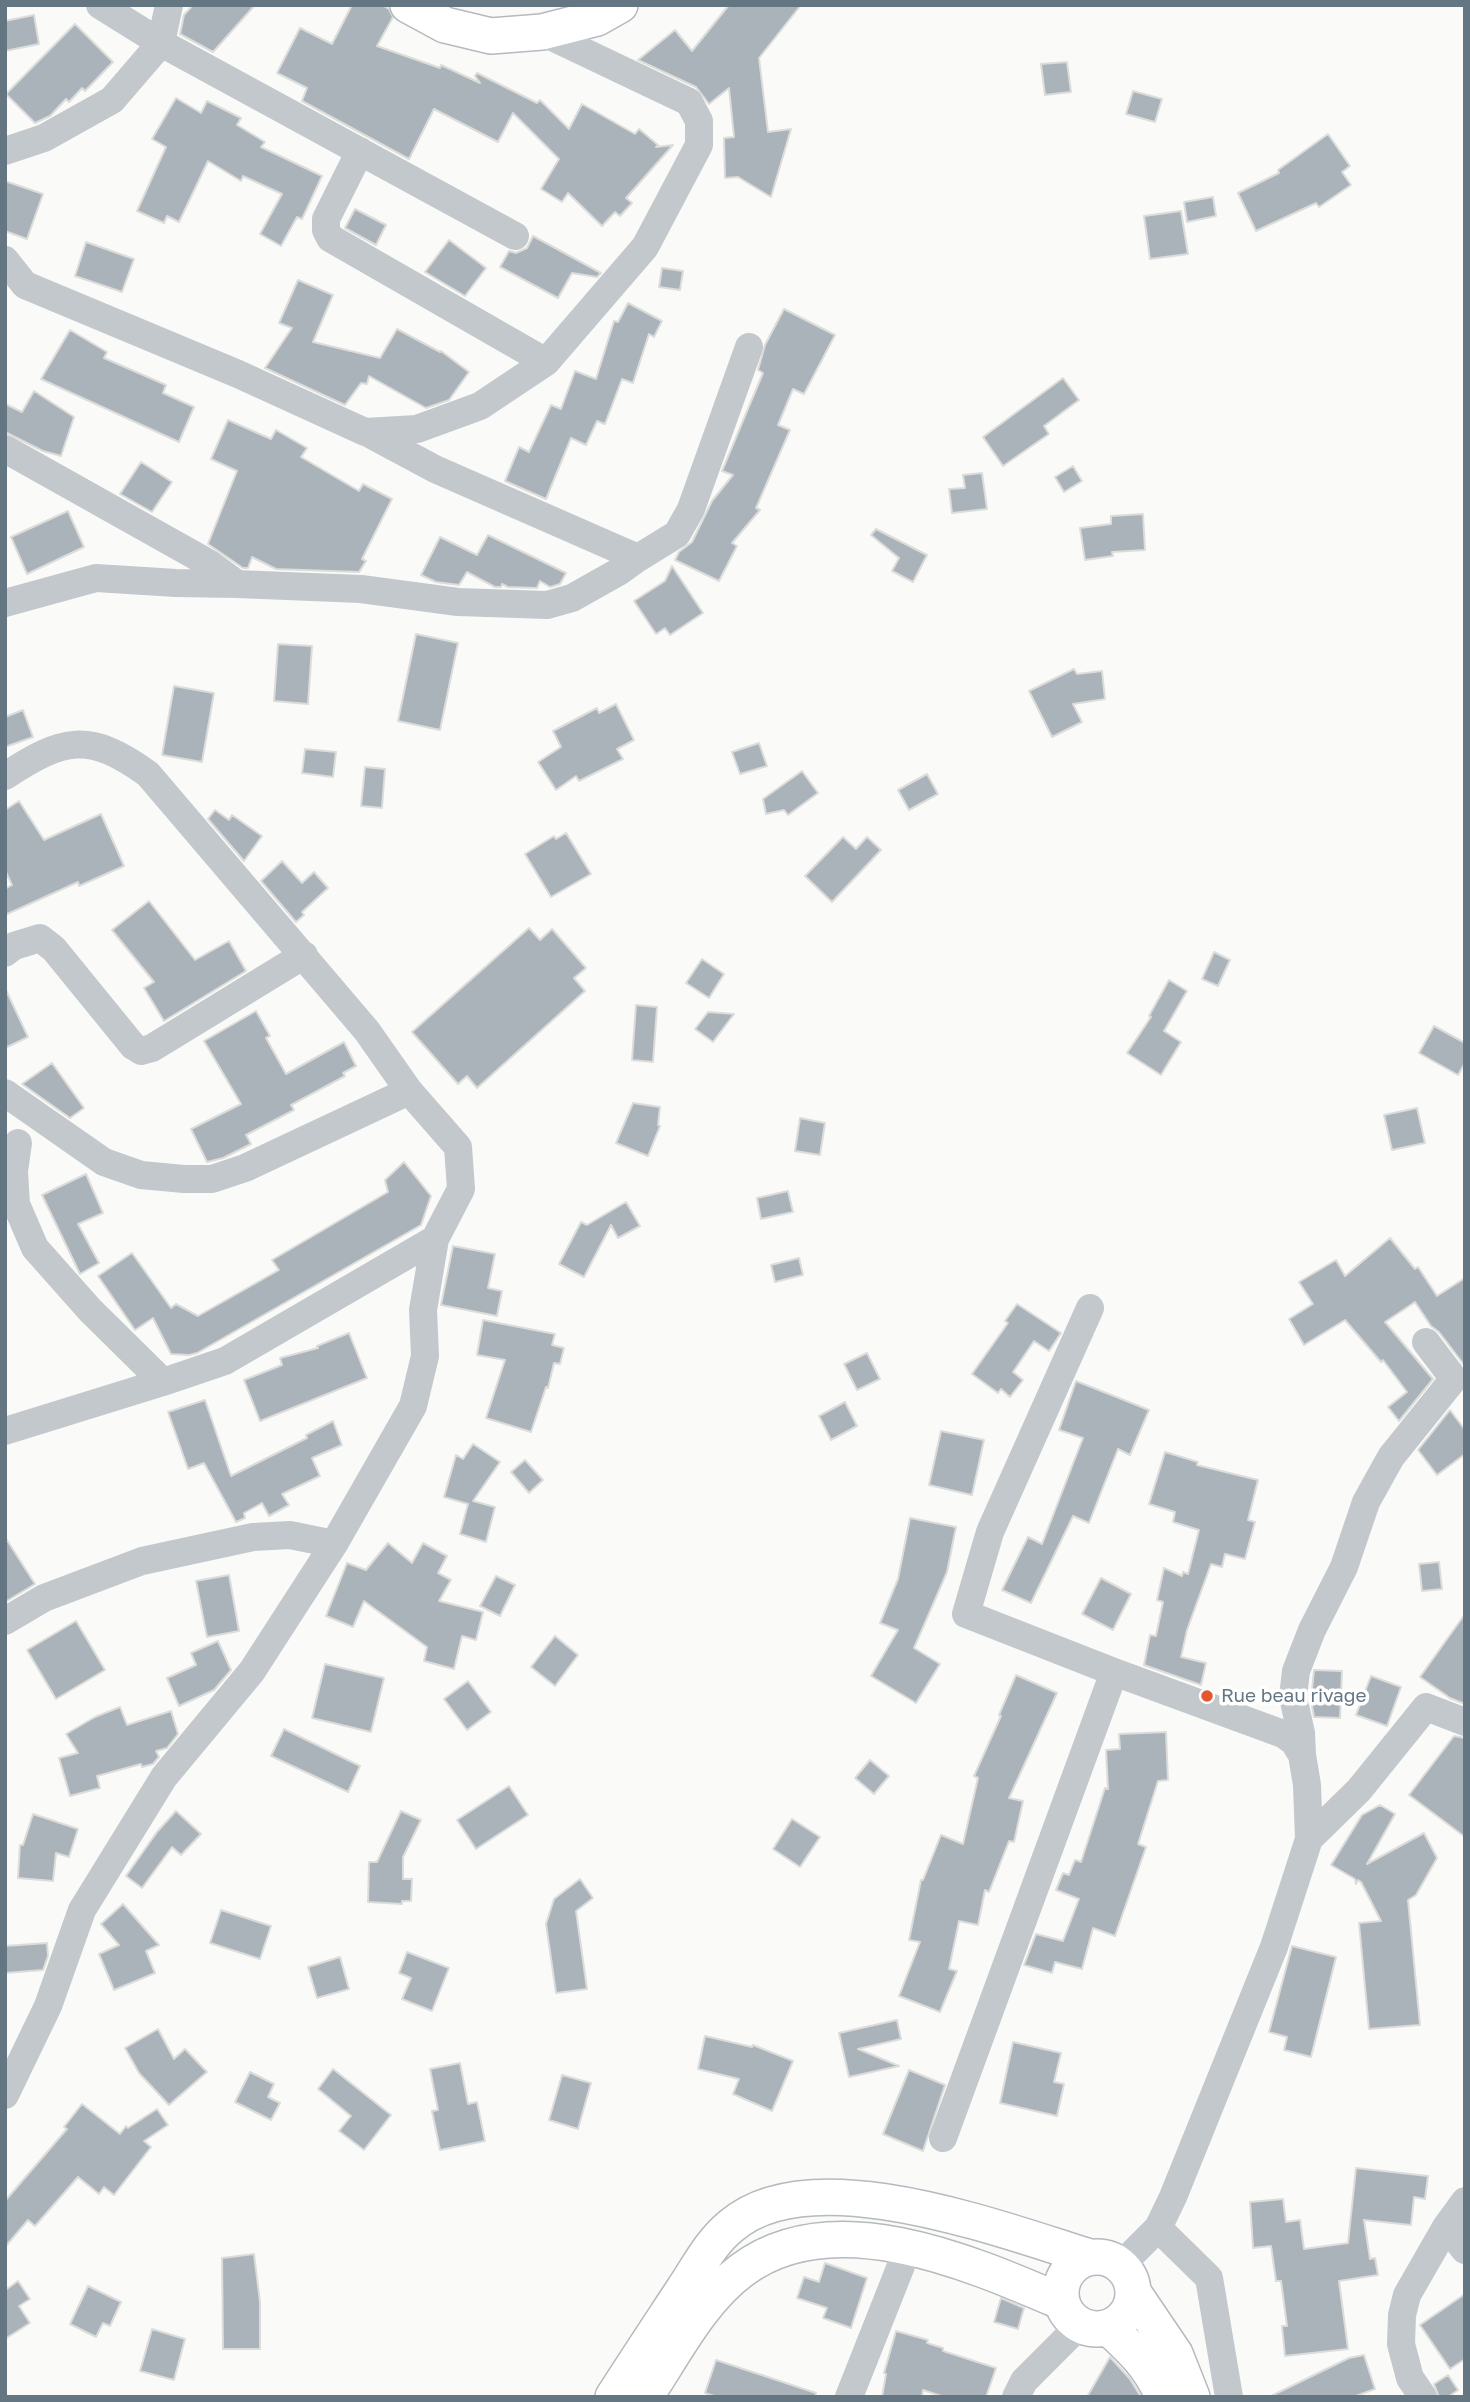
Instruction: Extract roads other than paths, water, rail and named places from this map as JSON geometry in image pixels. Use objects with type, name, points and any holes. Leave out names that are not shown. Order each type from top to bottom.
[{"type":"main road","points":[[408,5],[445,25],[491,36],[542,32],[597,18],[620,5]]},
{"type":"main road","points":[[613,2397],[715,2241],[737,2221],[771,2204],[813,2198],[890,2202],[926,2209],[1115,2272],[1175,2354],[1192,2397]]},
{"type":"main road","points":[[645,2397],[702,2310],[741,2271],[759,2258],[792,2246],[823,2241],[866,2241],[970,2263],[1083,2318],[1136,2352],[1148,2367],[1163,2397]]},
{"type":"main road","points":[[1075,2264],[1115,2272],[1133,2300],[1127,2314],[1083,2318],[1061,2293],[1064,2277],[1075,2264]]},
{"type":"street","points":[[100,5],[161,43],[515,236]]},
{"type":"street","points":[[5,151],[44,138],[112,100],[161,43],[169,5]]},
{"type":"street","points":[[365,432],[417,429],[480,406],[546,362],[645,247],[699,145],[699,121],[689,102],[542,32]]},
{"type":"street","points":[[359,150],[326,219],[326,230],[331,238],[546,362]]},
{"type":"street","points":[[5,260],[25,285],[238,374],[365,432],[435,470],[638,558]]},
{"type":"street","points":[[5,603],[96,578],[361,589],[458,602],[547,605],[572,598],[677,534],[691,509],[749,347]]},
{"type":"street","points":[[5,449],[210,564],[237,583]]},
{"type":"street","points":[[5,776],[35,756],[72,743],[99,747],[125,758],[148,774],[304,955],[367,1031],[409,1091],[458,1147],[461,1189],[435,1239],[423,1310],[425,1356],[414,1406],[334,1544],[252,1671],[164,1777],[82,1910],[48,2006],[5,2095]]},
{"type":"street","points":[[5,953],[14,946],[40,938],[54,949],[133,1046],[141,1051],[152,1048],[304,955]]},
{"type":"street","points":[[5,1093],[104,1162],[141,1175],[184,1180],[212,1179],[246,1168],[409,1091]]},
{"type":"street","points":[[18,1143],[14,1171],[16,1204],[35,1248],[90,1310],[163,1381]]},
{"type":"street","points":[[5,1431],[225,1362],[435,1239]]},
{"type":"street","points":[[1090,1308],[990,1532],[966,1614],[1283,1734],[1294,1742],[1302,1755]]},
{"type":"street","points":[[1115,2272],[1158,2228],[1274,1947],[1309,1839],[1307,1785],[1301,1733],[1293,1696],[1296,1671],[1312,1629],[1344,1567],[1366,1502],[1391,1457],[1452,1381],[1451,1375],[1426,1342]]},
{"type":"street","points":[[5,1621],[44,1598],[142,1561],[253,1537],[290,1535],[334,1544]]},
{"type":"street","points":[[943,2138],[1114,1672]]},
{"type":"street","points":[[1309,1839],[1359,1790],[1426,1707],[1465,1722]]},
{"type":"street","points":[[1423,2397],[1410,2378],[1401,2344],[1402,2315],[1407,2295],[1446,2227],[1465,2201]]},
{"type":"street","points":[[1446,2227],[1465,2250]]},
{"type":"street","points":[[1158,2228],[1209,2278],[1229,2397]]},
{"type":"street","points":[[849,2397],[908,2248]]},
{"type":"street","points":[[1016,2397],[1024,2381],[1083,2318]]},
{"type":"place","name":"Rue beau rivage","points":[[1207,1696]]}]
